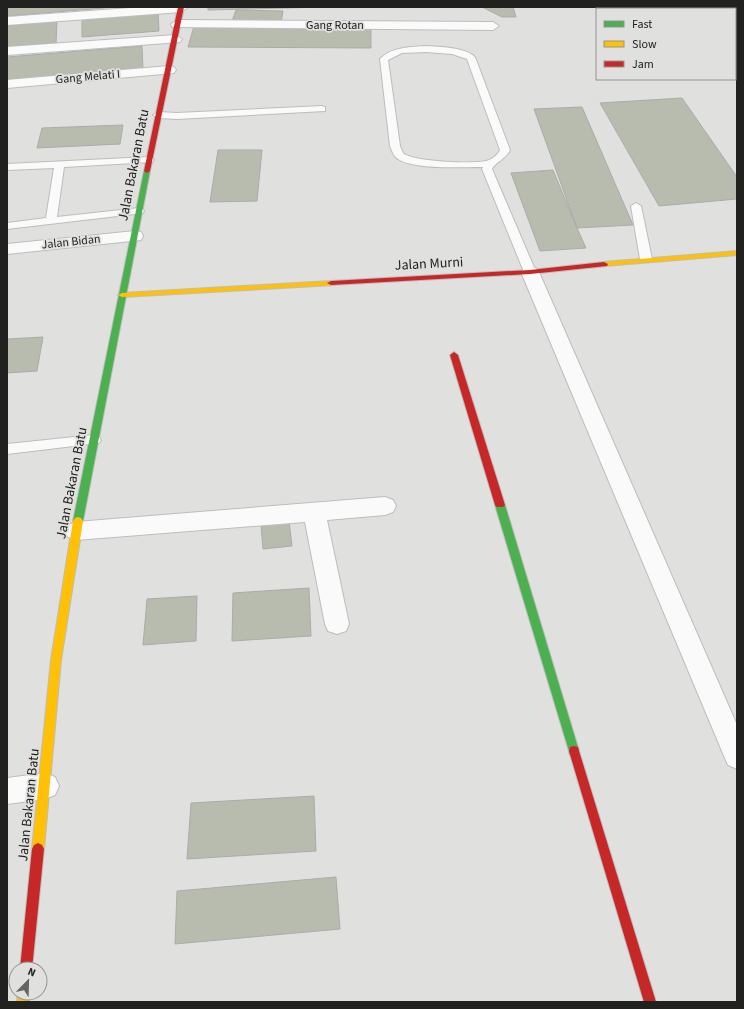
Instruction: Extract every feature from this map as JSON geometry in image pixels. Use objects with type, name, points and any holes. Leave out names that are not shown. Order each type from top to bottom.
[{"type":"main road","name":"Jalan Bakaran Batu","points":[[27,961],[45,786],[56,660],[76,531],[158,115],[169,70],[181,8]]},
{"type":"main road","name":"Jalan Murni","points":[[122,295],[530,272],[646,259],[737,253]]},
{"type":"main road","points":[[454,355],[650,1002]]},
{"type":"street","points":[[7,21],[181,8]]},
{"type":"street","name":"Gang Rotan","points":[[177,24],[493,26]]},
{"type":"street","points":[[7,51],[175,39]]},
{"type":"street","name":"Gang Melati I","points":[[7,84],[169,70]]},
{"type":"street","name":"Jalan Bidan","points":[[7,249],[135,236]]},
{"type":"street","points":[[530,272],[737,756]]},
{"type":"street","points":[[76,531],[314,514],[385,506]]},
{"type":"street","points":[[314,514],[337,624]]},
{"type":"street","points":[[7,792],[45,786]]},
{"type":"lane","points":[[489,164],[449,164],[412,161],[403,158],[397,153],[384,59],[388,54],[392,52],[414,50],[453,51],[471,57],[506,150],[502,156],[489,164],[487,169],[530,272]]},
{"type":"lane","points":[[158,115],[177,116],[322,109]]},
{"type":"lane","points":[[7,167],[149,160]]},
{"type":"lane","points":[[51,221],[59,164]]},
{"type":"lane","points":[[636,206],[646,259]]},
{"type":"lane","points":[[7,226],[139,211]]},
{"type":"lane","points":[[7,449],[94,440]]},
{"type":"building","points":[[7,7],[116,7],[7,16]]},
{"type":"building","points":[[208,7],[326,7],[208,10]]},
{"type":"building","points":[[482,7],[513,7],[516,17],[502,17]]},
{"type":"building","points":[[236,10],[283,11],[281,23],[232,21]]},
{"type":"building","points":[[158,11],[159,31],[82,37],[82,17]]},
{"type":"building","points":[[57,21],[56,43],[7,47],[7,25]]},
{"type":"building","points":[[194,26],[371,28],[371,48],[188,47]]},
{"type":"building","points":[[142,46],[143,70],[7,80],[7,57]]},
{"type":"building","points":[[682,98],[737,177],[737,199],[659,206],[600,103]]},
{"type":"building","points":[[582,107],[633,225],[577,228],[534,109]]},
{"type":"building","points":[[123,125],[120,144],[37,148],[42,128]]},
{"type":"building","points":[[218,150],[262,150],[257,201],[210,202]]},
{"type":"building","points":[[553,170],[586,248],[540,251],[511,173]]},
{"type":"building","points":[[43,337],[37,371],[7,373],[7,339]]},
{"type":"building","points":[[289,521],[292,546],[263,549],[261,524]]},
{"type":"building","points":[[309,588],[311,636],[232,641],[233,593]]},
{"type":"building","points":[[197,596],[196,641],[143,645],[147,599]]},
{"type":"building","points":[[314,796],[316,851],[187,859],[191,803]]},
{"type":"building","points":[[336,877],[340,929],[175,944],[177,891]]},
{"type":"traffic: fast","points":[[78,521],[147,171]]},
{"type":"traffic: fast","points":[[500,505],[574,751]]},
{"type":"traffic: slow","points":[[604,264],[737,253]]},
{"type":"traffic: slow","points":[[122,295],[331,283]]},
{"type":"traffic: slow","points":[[38,849],[56,660],[78,521]]},
{"type":"traffic: jam","points":[[147,171],[181,7]]},
{"type":"traffic: jam","points":[[331,283],[530,272],[604,264]]},
{"type":"traffic: jam","points":[[454,355],[500,505]]},
{"type":"traffic: jam","points":[[574,751],[650,1002]]},
{"type":"traffic: jam","points":[[27,961],[38,849]]}]
